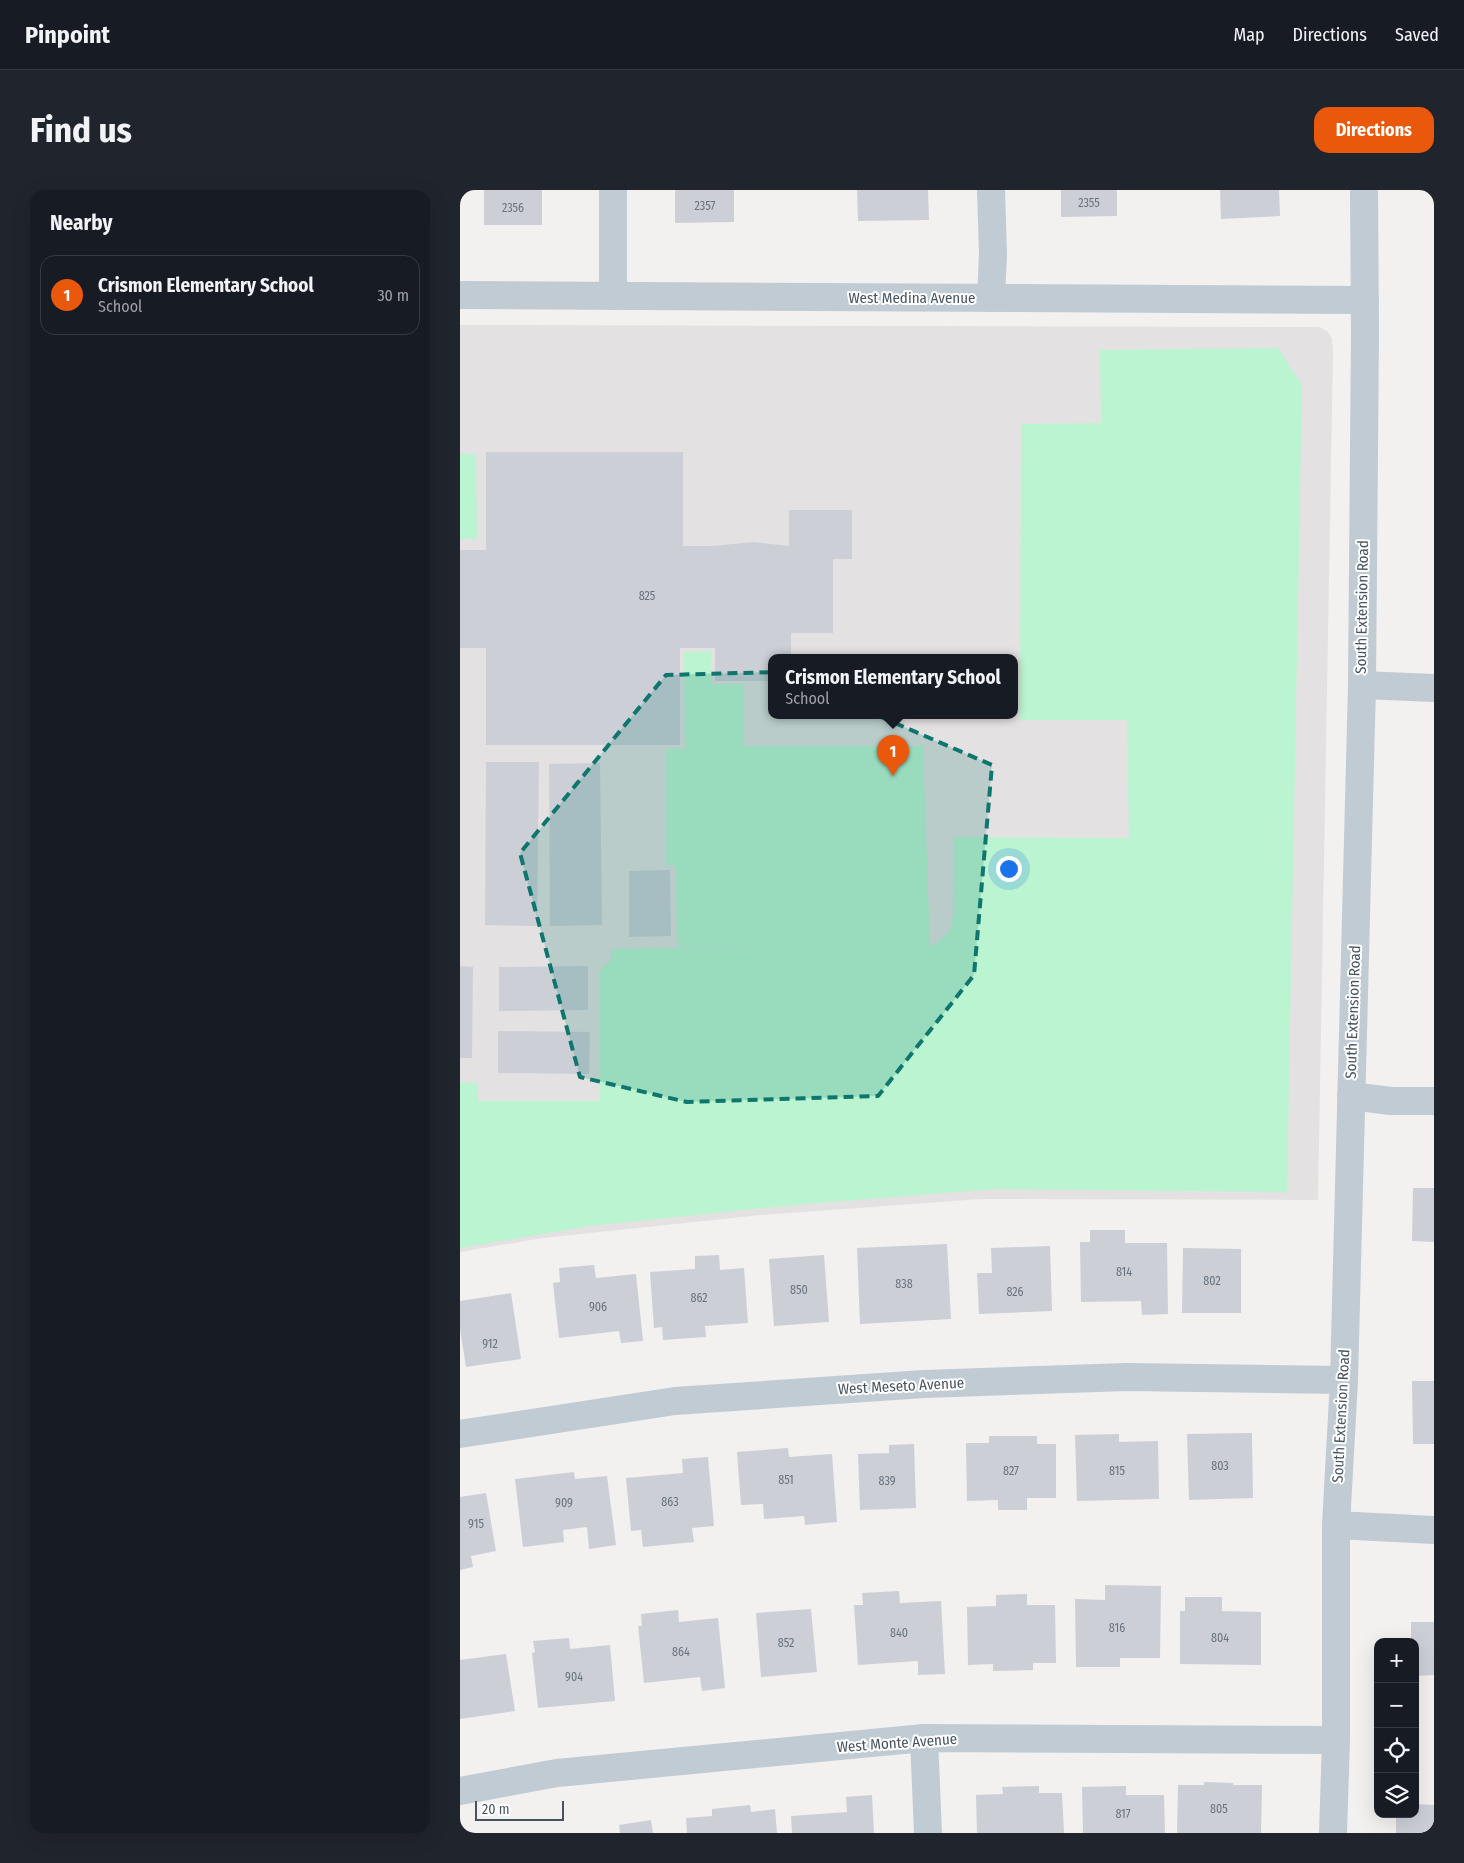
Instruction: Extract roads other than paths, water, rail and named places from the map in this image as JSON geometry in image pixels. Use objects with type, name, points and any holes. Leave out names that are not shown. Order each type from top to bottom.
[{"type":"street","points":[[613,190],[613,296]]},
{"type":"street","points":[[991,190],[993,254],[991,298]]},
{"type":"street","name":"South Extension Road","points":[[1333,1833],[1336,1740],[1336,1525],[1344,1380],[1362,685],[1364,190]]},
{"type":"street","name":"West Medina Avenue","points":[[460,295],[1365,300]]},
{"type":"street","points":[[1362,685],[1434,688]]},
{"type":"street","points":[[1351,1096],[1391,1101],[1434,1101]]},
{"type":"street","name":"West Meseto Avenue","points":[[460,1434],[675,1401],[924,1384],[1126,1377],[1344,1380]]},
{"type":"street","points":[[1336,1525],[1434,1530]]},
{"type":"street","points":[[924,1738],[928,1833]]},
{"type":"street","name":"West Monte Avenue","points":[[460,1791],[557,1774],[924,1738],[1336,1740]]},
{"type":"place","name":"Crismon Elementary School","points":[[893,776]]}]
